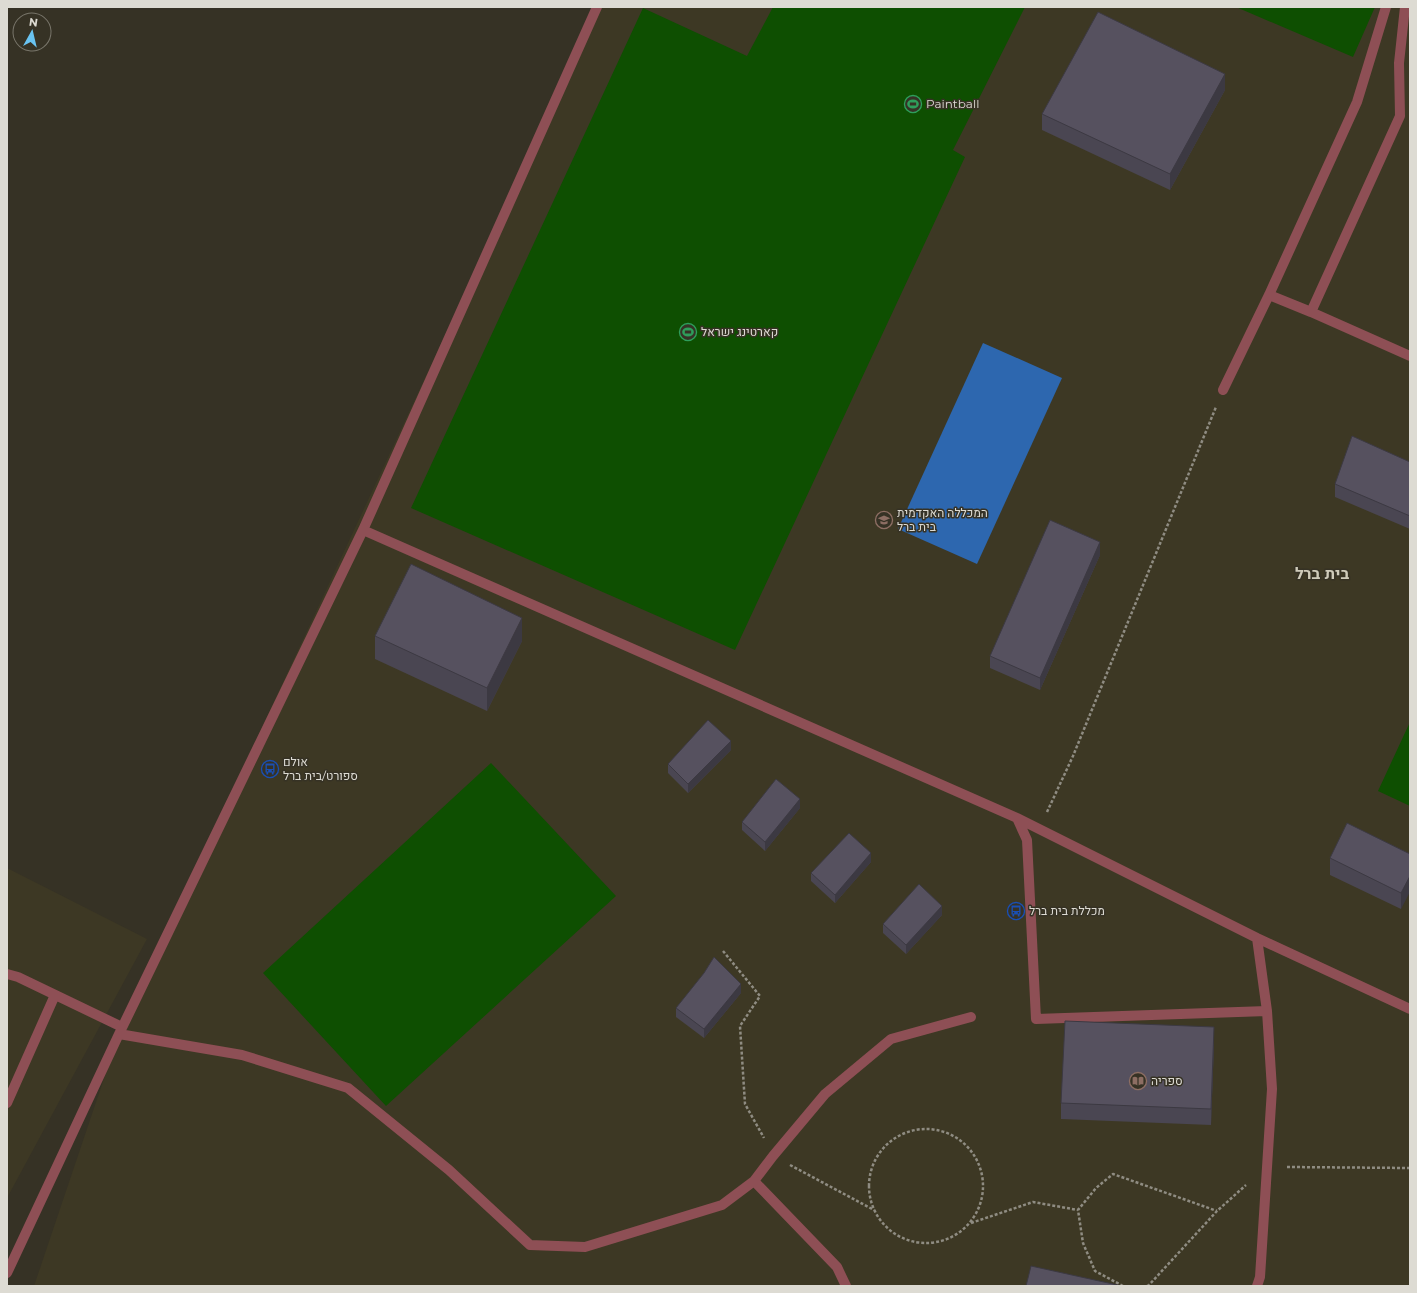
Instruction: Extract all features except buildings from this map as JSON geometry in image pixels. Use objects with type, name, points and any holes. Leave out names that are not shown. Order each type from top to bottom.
[{"type":"street","points":[[7,1273],[121,1030],[363,530],[597,7]]},
{"type":"street","points":[[1223,390],[1269,295],[1357,102],[1386,7]]},
{"type":"street","points":[[1311,312],[1400,116],[1399,63],[1405,7]]},
{"type":"street","points":[[1269,295],[1410,356]]},
{"type":"street","points":[[363,530],[1017,818],[1257,938],[1410,1009]]},
{"type":"street","points":[[1017,818],[1027,840],[1036,1019],[1267,1011]]},
{"type":"street","points":[[1257,938],[1267,1011],[1272,1089],[1260,1277],[1257,1286]]},
{"type":"street","points":[[7,974],[18,977],[55,995],[121,1030],[242,1056],[348,1088],[449,1170],[530,1245],[585,1247],[722,1205],[754,1181],[825,1094],[891,1039],[971,1017]]},
{"type":"street","points":[[7,1103],[55,995]]},
{"type":"street","points":[[754,1181],[837,1267],[846,1286]]},
{"type":"path","points":[[1038,829],[1073,756],[1223,390]]},
{"type":"path","points":[[723,951],[760,996],[740,1026],[745,1104],[773,1156],[874,1210]]},
{"type":"path","points":[[924,1129],[943,1132],[960,1140],[973,1153],[981,1170],[984,1188],[980,1207],[970,1223],[956,1235],[937,1242],[918,1243],[900,1237],[885,1225],[874,1210],[870,1191],[870,1173],[878,1156],[890,1142],[906,1133],[924,1129]]},
{"type":"path","points":[[1147,1286],[1149,1286],[1217,1211],[1267,1167],[1410,1168]]},
{"type":"path","points":[[1122,1286],[1095,1272],[1083,1243],[1078,1210],[1096,1188],[1113,1174],[1217,1211]]},
{"type":"path","points":[[970,1223],[1033,1202],[1078,1210]]},
{"type":"shaded area","name":"המכללה האקדמית בית ברל","points":[[598,7],[1410,7],[1410,1286],[34,1286],[119,1034]]},
{"type":"shaded area","points":[[7,868],[147,939],[7,1198]]},
{"type":"green space","name":"קארטינג ישראל","points":[[773,7],[1025,7],[953,150],[965,157],[735,650],[411,508],[643,8],[747,56]]},
{"type":"green space","points":[[1236,7],[1375,7],[1353,57]]},
{"type":"green space","points":[[1410,722],[1410,806],[1378,791]]},
{"type":"green space","points":[[491,763],[616,896],[386,1106],[263,973]]},
{"type":"water","points":[[983,343],[1062,378],[977,564],[898,529]]},
{"type":"place","name":"Paintball","points":[[913,104]]},
{"type":"place","name":"קארטינג ישראל","points":[[688,332]]},
{"type":"place","name":"המכללה האקדמית בית ברל","points":[[884,520]]},
{"type":"place","name":"אולם ספורט/בית ברל","points":[[270,769]]},
{"type":"place","name":"מכללת בית ברל","points":[[1016,911]]},
{"type":"place","name":"ספריה","points":[[1138,1081]]},
{"type":"district","name":"בית ברל","points":[[1322,573]]}]
